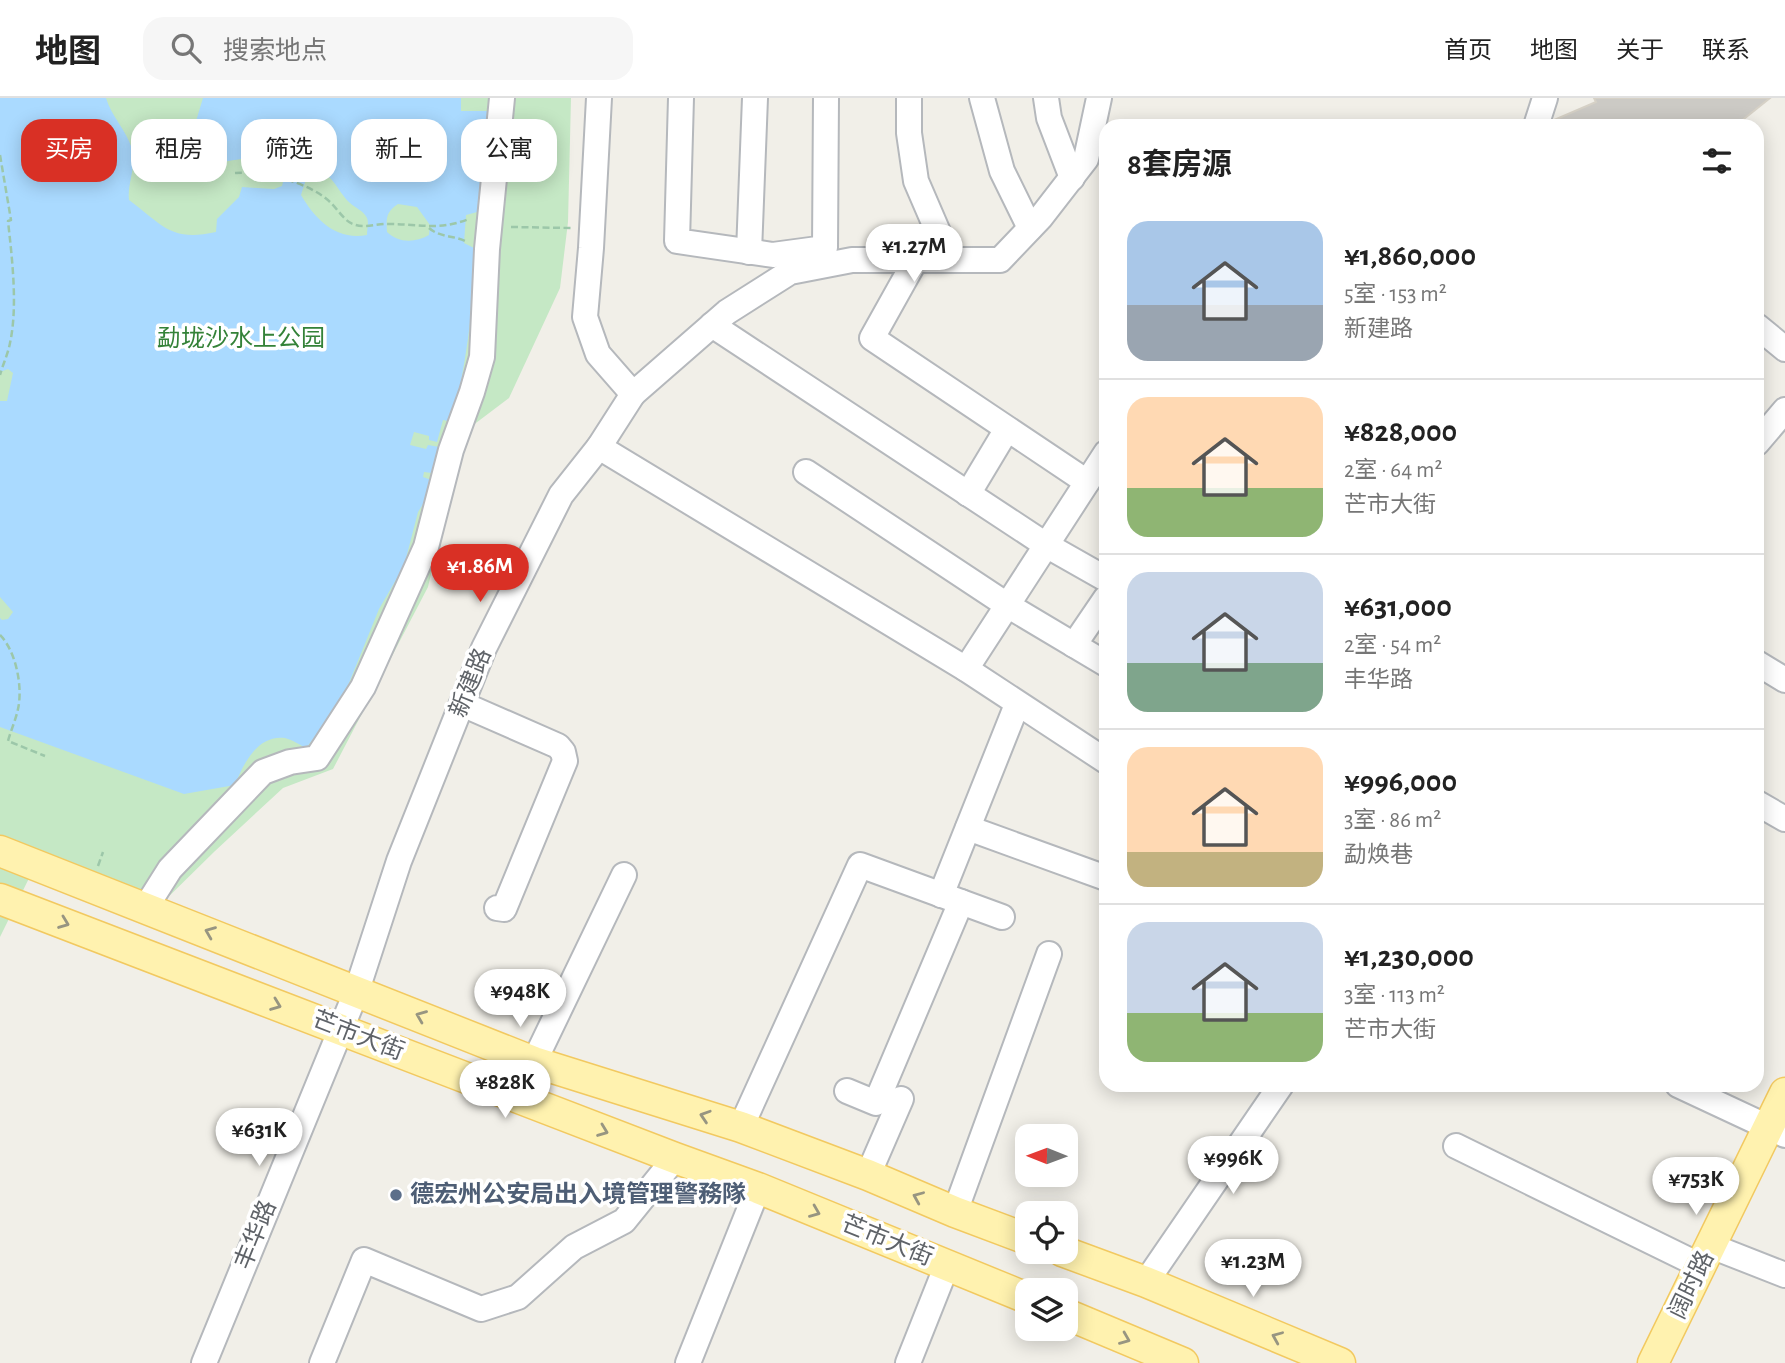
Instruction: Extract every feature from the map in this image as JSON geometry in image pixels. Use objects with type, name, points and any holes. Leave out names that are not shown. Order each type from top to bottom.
[{"type":"main road","name":"芒市大街","points":[[0,851],[534,1062],[741,1127],[1015,1234]]},
{"type":"main road","name":"芒市大街","points":[[0,899],[758,1188],[1015,1293]]},
{"type":"main road","name":"阔时路","points":[[1653,1363],[1705,1256],[1776,1132],[1785,1093]]},
{"type":"main road","points":[[1078,1257],[1146,1282],[1340,1363]]},
{"type":"main road","points":[[1078,1319],[1183,1363]]},
{"type":"street","points":[[146,907],[170,869],[263,772],[290,762],[317,758],[363,687],[426,547],[451,450],[482,357],[479,223],[502,98]]},
{"type":"street","points":[[599,98],[585,317],[598,354],[633,394]]},
{"type":"street","points":[[681,98],[677,241],[773,255],[825,248],[826,98]]},
{"type":"street","points":[[749,252],[755,98]]},
{"type":"street","points":[[909,98],[909,133],[916,181],[938,232]]},
{"type":"street","points":[[982,98],[1002,171],[1030,228]]},
{"type":"street","points":[[1046,98],[1049,118],[1072,178]]},
{"type":"street","name":"新建路","points":[[357,990],[400,861],[484,648],[561,495],[599,447],[633,394],[727,312],[790,271],[852,260],[1000,260],[1086,159],[1099,98]]},
{"type":"street","points":[[1538,119],[1545,98]]},
{"type":"street","points":[[915,261],[872,338],[1007,429],[1098,472],[1046,545],[965,669]]},
{"type":"street","points":[[712,325],[1046,545],[1099,575]]},
{"type":"street","points":[[1764,332],[1785,349]]},
{"type":"street","points":[[1764,435],[1785,410]]},
{"type":"street","points":[[968,494],[1007,429]]},
{"type":"street","points":[[599,447],[965,669],[1099,756]]},
{"type":"street","points":[[806,472],[1007,605],[1099,660]]},
{"type":"street","points":[[1074,645],[1099,608]]},
{"type":"street","points":[[1764,667],[1785,680]]},
{"type":"street","points":[[462,704],[558,746],[565,761],[504,909],[497,908]]},
{"type":"street","points":[[848,1091],[876,1103],[951,898],[968,828],[1014,712]]},
{"type":"street","points":[[1764,807],[1785,819]]},
{"type":"street","points":[[968,828],[1099,875]]},
{"type":"street","points":[[741,1127],[860,865],[1002,917]]},
{"type":"street","points":[[534,1062],[624,876]]},
{"type":"street","points":[[955,1212],[1049,954]]},
{"type":"street","name":"丰华路","points":[[204,1363],[357,990]]},
{"type":"street","points":[[1146,1282],[1276,1092]]},
{"type":"street","points":[[1693,1092],[1776,1132]]},
{"type":"street","points":[[868,1175],[901,1099]]},
{"type":"street","points":[[1456,1146],[1705,1256],[1785,1275]]},
{"type":"street","points":[[321,1363],[364,1260],[481,1309],[518,1297],[574,1247],[624,1221],[675,1158]]},
{"type":"street","points":[[688,1363],[758,1188]]},
{"type":"street","points":[[908,1363],[947,1265]]},
{"type":"path","points":[[0,155],[11,220],[8,221],[13,310],[10,342],[0,375]]},
{"type":"path","points":[[235,173],[283,179],[309,187],[332,203],[351,224],[363,226],[389,223],[428,228],[479,223],[592,238]]},
{"type":"path","points":[[428,228],[435,233],[457,236],[467,242]]},
{"type":"path","points":[[0,635],[15,662],[20,692],[19,708],[8,741],[45,757]]},
{"type":"green space","name":"勐垅沙水上公园","points":[[0,98],[571,98],[568,222],[560,288],[509,398],[464,432],[428,587],[333,769],[283,788],[155,910],[38,860],[0,937]]},
{"type":"water","name":"勐垅沙水上公园","points":[[0,98],[106,98],[116,119],[21,119],[21,182],[117,182],[117,120],[131,146],[129,200],[159,224],[188,235],[216,232],[217,219],[239,197],[242,187],[274,189],[282,186],[283,182],[305,182],[301,195],[320,220],[346,235],[367,235],[367,218],[345,198],[334,182],[337,182],[337,119],[241,119],[241,159],[227,161],[227,119],[197,119],[203,98],[461,98],[461,111],[489,111],[488,119],[461,119],[461,182],[483,182],[481,211],[466,215],[464,243],[474,248],[473,292],[453,422],[443,420],[437,442],[429,440],[429,436],[414,432],[410,445],[426,449],[428,445],[445,448],[439,474],[424,472],[423,477],[437,482],[418,512],[404,566],[379,609],[349,683],[325,724],[306,748],[285,738],[267,741],[247,760],[235,785],[184,794],[0,727],[0,618],[8,619],[13,612],[0,597],[0,401],[7,401],[13,373],[8,369],[0,372]],"holes":[[[398,204],[417,207],[430,225],[429,235],[407,241],[387,232],[388,216]]]},
{"type":"building","points":[[1594,98],[1770,98],[1744,119],[1556,119],[1596,102]]},
{"type":"place","name":"德宏州公安局出入境管理警務隊","points":[[396,1195]]}]
